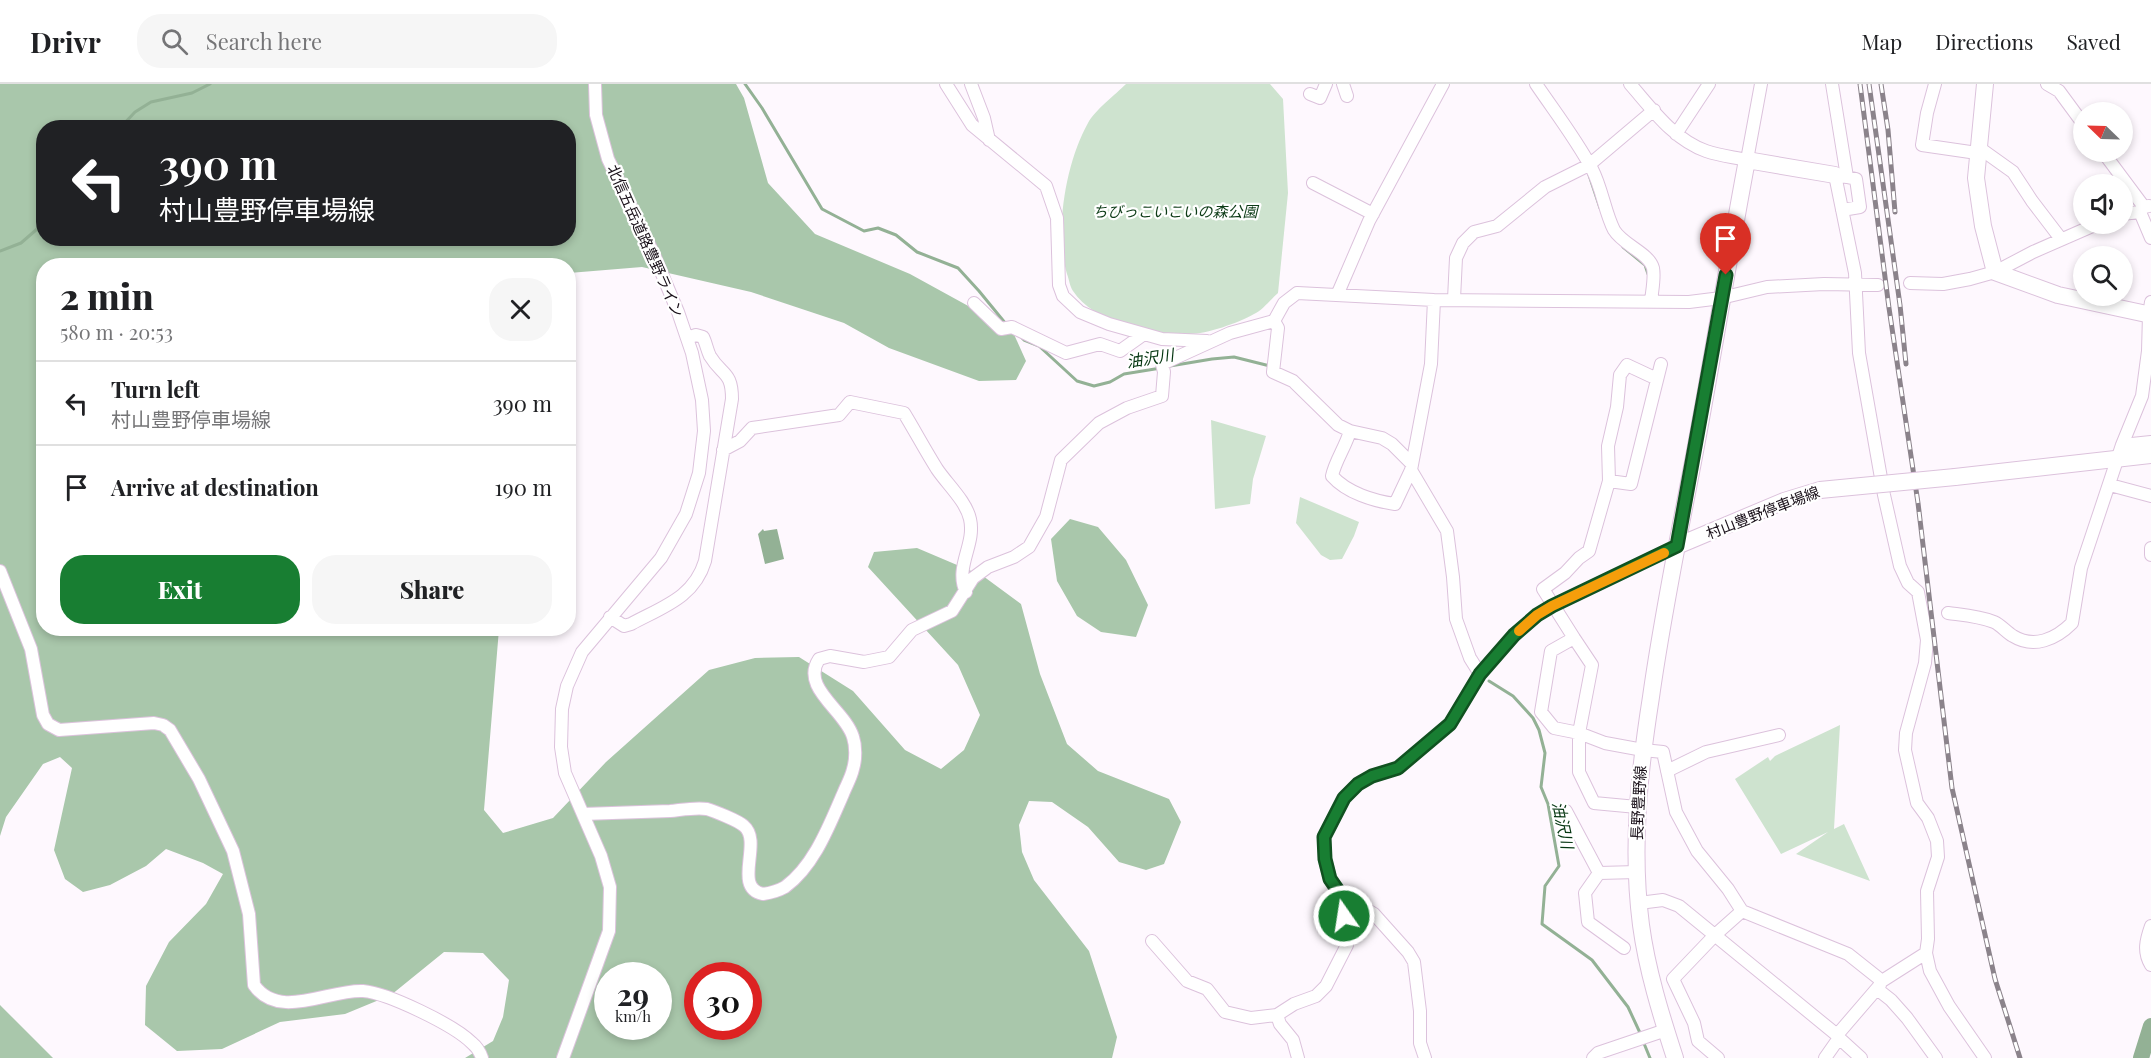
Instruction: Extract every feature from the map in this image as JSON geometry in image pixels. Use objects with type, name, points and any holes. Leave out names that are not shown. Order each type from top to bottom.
[{"type":"main road","points":[[1985,84],[1976,178],[1981,216],[1995,272],[2058,295],[2150,311]]},
{"type":"main road","points":[[1677,546],[1748,160],[1841,176]]},
{"type":"main road","name":"村山豊野停車場線","points":[[1677,546],[1784,501],[1820,490],[1954,477],[2119,453],[2151,455]]},
{"type":"main road","name":"長野豊野線","points":[[1675,1058],[1659,1032],[1642,928],[1637,872],[1637,807],[1642,750],[1677,546]]},
{"type":"street","name":"北信五岳道路豊野ライン","points":[[563,1058],[609,931],[610,887],[601,856],[565,773],[561,747],[562,709],[567,686],[582,652],[661,558],[686,514],[699,473],[704,431],[702,400],[687,338],[654,255],[608,159],[596,115],[595,84]]},
{"type":"street","points":[[946,84],[972,125],[1046,186],[1057,219],[1059,285],[1064,296],[1080,312],[1109,324],[1162,339],[1209,341]]},
{"type":"street","points":[[971,84],[984,118],[989,140]]},
{"type":"street","points":[[1310,94],[1320,98],[1326,84]]},
{"type":"street","points":[[1338,294],[1373,214],[1443,84]]},
{"type":"street","points":[[1536,84],[1589,165],[1600,186],[1614,230],[1625,242],[1650,261],[1653,270],[1652,301]]},
{"type":"street","points":[[1630,84],[1676,134],[1691,145],[1705,151],[1748,160],[1761,84]]},
{"type":"street","points":[[1676,134],[1709,84]]},
{"type":"street","points":[[1832,84],[1839,125],[1842,210],[1856,284],[1859,353],[1884,495],[1900,566],[1908,583],[1918,592],[1927,640],[1925,663],[1906,733],[1905,750],[1917,803],[1928,818],[1937,841],[1938,857],[1927,891],[1926,953],[1929,971],[1949,1006],[1982,1053],[1969,1058]]},
{"type":"street","points":[[1935,84],[1922,145],[1977,150],[2013,172],[2061,240]]},
{"type":"street","points":[[2047,84],[2059,91],[2073,110]]},
{"type":"street","points":[[1454,299],[1456,258],[1463,243],[1474,232],[1497,226],[1545,187],[1589,165],[1654,111]]},
{"type":"street","points":[[2110,162],[2145,208],[2151,238]]},
{"type":"street","points":[[1841,176],[1856,179],[1860,207],[1842,210]]},
{"type":"street","points":[[1313,183],[1373,214]]},
{"type":"street","points":[[1910,283],[1943,284],[1995,272],[2074,234]]},
{"type":"street","points":[[582,814],[706,809],[741,823],[747,828],[751,849],[748,876],[752,889],[763,894],[784,887],[796,877],[811,858],[831,823],[853,769],[855,752],[853,736],[842,716],[815,683],[813,671],[816,664],[825,656],[864,662],[889,657],[912,630],[951,611],[966,592],[973,578],[988,567],[1014,557],[1029,547],[1046,517],[1061,460],[1099,423],[1127,408],[1162,396],[1163,368],[1209,341],[1274,321],[1284,303],[1297,292],[1434,300],[1689,302],[1721,298],[1767,287],[1878,285]]},
{"type":"street","points":[[1350,431],[1332,476],[1351,490],[1382,502],[1395,504],[1412,465],[1431,364],[1434,300]]},
{"type":"street","points":[[974,303],[1007,328],[1066,353],[1100,344],[1120,351],[1144,334]]},
{"type":"street","points":[[1948,613],[1996,623],[2014,637],[2034,643],[2050,640],[2072,623],[2081,568],[2119,453],[2142,396],[2150,348],[2150,311]]},
{"type":"street","points":[[1274,321],[1278,328],[1273,368],[1293,381],[1338,425],[1350,431],[1382,438],[1392,444],[1412,465],[1447,531],[1456,619],[1470,658],[1480,674]]},
{"type":"street","points":[[610,616],[624,626],[631,624],[683,596],[700,577],[711,531],[732,399],[732,386],[727,374],[709,354],[703,337],[696,335],[687,338]]},
{"type":"street","points":[[1609,481],[1630,484],[1661,364]]},
{"type":"street","points":[[1637,807],[1594,802],[1579,772],[1580,733],[1592,665],[1543,589],[1565,573],[1588,551],[1609,481],[1608,446],[1617,407],[1620,375],[1627,365],[1657,379]]},
{"type":"street","points":[[723,450],[740,441],[752,428],[839,415],[850,402],[904,412],[937,469],[970,517],[972,530],[961,570],[961,582],[966,592]]},
{"type":"street","points":[[2119,453],[2151,442]]},
{"type":"street","points":[[2110,484],[2151,496]]},
{"type":"street","points":[[1425,1058],[1420,1043],[1420,1011],[1414,962],[1374,914],[1339,892],[1330,879],[1325,859],[1324,837],[1344,798],[1358,784],[1398,768],[1450,724],[1480,674],[1514,635],[1537,615],[1677,546]]},
{"type":"street","points":[[2151,548],[2151,555]]},
{"type":"street","points":[[0,571],[31,649],[44,715],[48,724],[59,729],[154,723],[170,730],[199,779],[233,851],[249,914],[254,985],[260,993],[267,999],[283,1003],[353,991],[372,993],[443,1023],[472,1042],[482,1058]]},
{"type":"street","points":[[1574,638],[1551,651],[1541,712],[1554,728],[1580,733],[1605,743],[1663,752],[1676,812],[1697,851],[1728,889],[1742,911],[1848,954],[1880,985],[1907,1017],[1936,1058]]},
{"type":"street","points":[[1667,771],[1706,752],[1779,735]]},
{"type":"street","points":[[1566,811],[1599,873]]},
{"type":"street","points":[[1599,873],[1637,872]]},
{"type":"street","points":[[1599,873],[1585,893],[1588,922],[1624,948]]},
{"type":"street","points":[[1152,941],[1187,981],[1207,989],[1225,1012],[1251,1018],[1277,1016],[1294,1004],[1316,996],[1326,986],[1347,945],[1344,916],[1346,898]]},
{"type":"street","points":[[1639,903],[1663,900],[1679,906],[1861,1058]]},
{"type":"street","points":[[1718,1058],[1698,1041],[1694,1023],[1673,979],[1715,935],[1742,911]]},
{"type":"street","points":[[2151,926],[2145,952],[2151,965]]},
{"type":"street","points":[[1825,1058],[1838,1037],[1880,985],[1926,953]]},
{"type":"street","points":[[1277,1016],[1280,1024],[1293,1040],[1298,1058]]},
{"type":"street","points":[[1593,1058],[1598,1053],[1659,1032]]},
{"type":"green space","name":"ちびっこいこいの森公園","points":[[1126,84],[1270,84],[1283,99],[1288,193],[1278,293],[1257,312],[1213,330],[1174,334],[1142,330],[1110,319],[1095,312],[1072,289],[1063,257],[1062,238],[1064,197],[1068,177],[1080,139],[1091,118]]},
{"type":"green space","points":[[1211,420],[1266,436],[1253,479],[1250,504],[1215,509]]},
{"type":"green space","points":[[1300,497],[1359,522],[1342,559],[1330,560],[1321,555],[1296,523]]},
{"type":"green space","points":[[1840,725],[1834,829],[1844,824],[1870,881],[1796,854],[1828,832],[1781,854],[1735,779],[1768,757],[1770,761],[1775,756]]},
{"type":"shaded area","points":[[0,84],[736,84],[744,98],[768,183],[815,234],[910,274],[1012,330],[1026,361],[1016,380],[979,381],[889,348],[844,323],[751,292],[642,267],[576,272],[576,258],[36,258],[36,636],[498,636],[484,810],[503,833],[553,818],[606,762],[709,670],[755,658],[799,657],[853,691],[905,750],[941,769],[964,750],[980,715],[958,665],[868,567],[874,552],[917,548],[983,576],[1021,604],[1040,674],[1067,744],[1098,771],[1169,799],[1181,822],[1164,864],[1146,870],[1119,862],[1088,827],[1052,802],[1029,801],[1019,825],[1022,852],[1034,880],[1089,951],[1117,1037],[1112,1058],[465,1058],[493,1041],[503,1017],[509,980],[483,953],[444,952],[391,995],[345,1014],[280,1022],[222,1049],[177,1051],[145,1025],[146,986],[169,942],[206,904],[223,874],[203,863],[166,849],[146,866],[110,885],[83,892],[65,879],[54,850],[72,768],[60,757],[43,764],[6,817],[0,836]]},
{"type":"shaded area","points":[[1070,519],[1098,527],[1126,560],[1148,605],[1136,637],[1101,632],[1077,616],[1057,581],[1051,539]]},
{"type":"shaded area","points":[[763,529],[764,531],[777,529],[784,559],[765,564],[758,534]]},
{"type":"shaded area","points":[[0,1005],[53,1058],[0,1058]]},
{"type":"waterway","name":"油沢川","points":[[128,120],[151,102],[192,93],[210,84]]},
{"type":"waterway","name":"油沢川","points":[[745,84],[762,108],[822,209],[864,231],[878,228],[896,235],[917,252],[958,268],[1006,324]]},
{"type":"waterway","points":[[1589,175],[1600,208]]},
{"type":"waterway","name":"油沢川","points":[[0,251],[21,243],[36,230]]},
{"type":"waterway","points":[[1623,247],[1645,265],[1648,274]]},
{"type":"waterway","name":"油沢川","points":[[1020,336],[1039,346],[1077,381],[1094,386],[1110,382],[1124,374],[1161,368]]},
{"type":"waterway","name":"油沢川","points":[[1170,366],[1234,357],[1270,366]]},
{"type":"waterway","name":"油沢川","points":[[1489,681],[1513,696],[1533,718],[1545,753],[1541,787],[1548,804],[1559,866],[1545,886],[1542,924],[1592,960],[1628,1007],[1641,1035]]},
{"type":"waterway","points":[[2141,1058],[2151,1026]]},
{"type":"waterway","name":"油沢川","points":[[1643,1041],[1650,1058]]},
{"type":"railway","points":[[1860,84],[1889,308],[1918,503],[1952,788],[1995,979],[2020,1058]]},
{"type":"railway","points":[[1869,84],[1906,364]]},
{"type":"railway","points":[[1881,84],[1888,130],[1895,212]]},
{"type":"slow traffic","points":[[1519,631],[1537,615],[1552,606],[1664,553]]},
{"type":"route","points":[[1344,916],[1346,898],[1330,879],[1325,859],[1324,837],[1344,798],[1358,784],[1372,776],[1398,768],[1450,724],[1480,674],[1514,635],[1537,615],[1677,546],[1726,275]]}]
